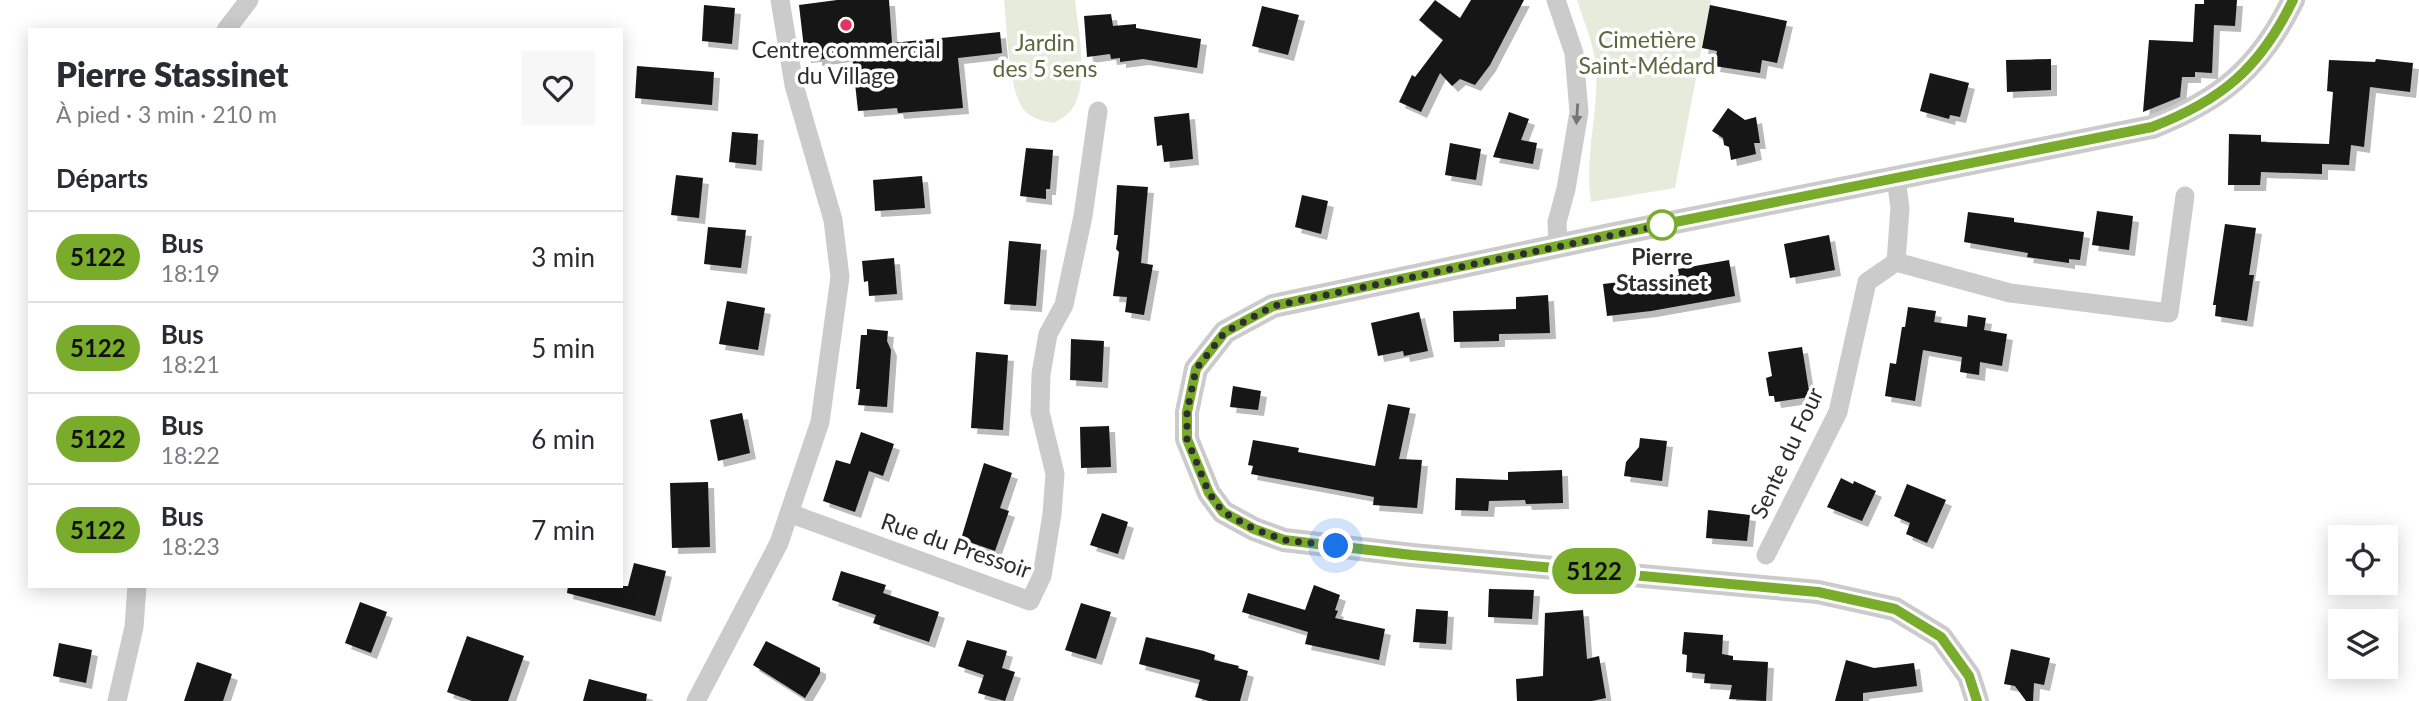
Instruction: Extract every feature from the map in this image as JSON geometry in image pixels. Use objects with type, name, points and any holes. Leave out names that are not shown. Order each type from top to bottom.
[{"type":"street","points":[[228,28],[249,0]]},
{"type":"street","points":[[696,701],[779,543],[820,422],[840,277],[833,220],[794,85],[780,0]]},
{"type":"street","points":[[1556,0],[1574,53],[1579,112],[1558,222],[1558,247]]},
{"type":"street","points":[[1977,701],[1969,676],[1941,637],[1895,609],[1818,592],[1412,555],[1284,540],[1254,529],[1223,512],[1209,493],[1187,439],[1187,412],[1196,369],[1225,332],[1273,306],[2152,127],[2190,112],[2222,91],[2252,64],[2280,26],[2293,0]]},
{"type":"street","name":"Rue du Pressoir","points":[[789,513],[1030,601],[1042,576],[1055,474],[1040,412],[1041,374],[1048,334],[1064,305],[1067,292],[1083,216],[1098,111]]},
{"type":"street","points":[[1896,178],[1900,208],[1896,262],[2010,293],[2169,313],[2185,196]]},
{"type":"street","name":"Sente du Four","points":[[1766,555],[1838,412],[1867,282],[1896,262]]},
{"type":"street","points":[[117,701],[134,627],[137,588]]},
{"type":"green space","name":"Jardin des 5 sens","points":[[1004,0],[1075,0],[1082,71],[1080,86],[1072,109],[1054,123],[1031,116],[1019,101],[1011,74]]},
{"type":"green space","name":"Cimetière Saint-Médard","points":[[1577,0],[1711,0],[1675,188],[1591,202],[1589,168],[1596,101],[1596,68],[1591,42]]},
{"type":"building","points":[[837,0],[889,0],[892,43],[1000,32],[1002,53],[958,58],[963,108],[898,113],[897,108],[858,111],[852,55],[816,60],[816,56],[805,57],[799,5]]},
{"type":"building","points":[[1435,0],[1460,18],[1471,0],[1524,0],[1490,65],[1475,85],[1460,79],[1452,86],[1440,73],[1421,112],[1399,102],[1412,75],[1415,77],[1443,40],[1419,20]]},
{"type":"building","points":[[2204,0],[2237,0],[2235,26],[2214,25],[2212,73],[2195,72],[2195,77],[2182,77],[2180,97],[2143,112],[2149,40],[2193,42],[2195,4],[2204,4]]},
{"type":"building","points":[[704,5],[735,8],[732,44],[702,41]]},
{"type":"building","points":[[1710,5],[1787,21],[1777,63],[1762,60],[1760,73],[1714,66],[1717,51],[1702,48]]},
{"type":"building","points":[[1262,6],[1299,15],[1288,55],[1252,46]]},
{"type":"building","points":[[1111,14],[1113,26],[1136,24],[1136,28],[1201,39],[1197,68],[1143,59],[1120,62],[1120,58],[1111,59],[1110,54],[1087,57],[1084,16]]},
{"type":"building","points":[[2051,59],[2051,90],[2007,92],[2006,60]]},
{"type":"building","points":[[2376,59],[2413,63],[2410,92],[2370,87],[2364,147],[2351,145],[2349,165],[2322,164],[2322,174],[2261,172],[2260,185],[2228,185],[2229,134],[2261,135],[2261,142],[2329,144],[2333,92],[2327,91],[2329,60],[2375,62]]},
{"type":"building","points":[[637,66],[714,72],[712,105],[635,98]]},
{"type":"building","points":[[1930,73],[1969,83],[1960,117],[1950,115],[1949,119],[1920,111]]},
{"type":"building","points":[[1728,108],[1745,120],[1756,117],[1760,143],[1754,143],[1756,154],[1731,160],[1729,147],[1724,145],[1723,138],[1712,131]]},
{"type":"building","points":[[1509,112],[1529,119],[1521,140],[1537,143],[1533,164],[1493,157]]},
{"type":"building","points":[[1189,113],[1193,159],[1164,162],[1162,145],[1157,146],[1154,117]]},
{"type":"building","points":[[732,132],[758,134],[756,165],[729,162]]},
{"type":"building","points":[[1450,143],[1481,149],[1476,180],[1445,175]]},
{"type":"building","points":[[1026,148],[1053,150],[1050,189],[1046,189],[1046,199],[1020,196]]},
{"type":"building","points":[[676,175],[703,178],[699,218],[671,215]]},
{"type":"building","points":[[922,176],[925,208],[875,211],[873,180]]},
{"type":"building","points":[[1117,185],[1148,187],[1141,263],[1153,265],[1144,315],[1125,312],[1127,297],[1113,296],[1119,252],[1116,249],[1118,235],[1114,235]]},
{"type":"building","points":[[1302,195],[1328,201],[1321,234],[1295,227]]},
{"type":"building","points":[[2097,211],[2133,216],[2129,250],[2092,245]]},
{"type":"building","points":[[1968,212],[2084,232],[2080,260],[2069,259],[2069,263],[2027,257],[2028,253],[1964,242]]},
{"type":"building","points":[[2225,224],[2256,228],[2249,275],[2254,275],[2247,321],[2215,316],[2216,305],[2213,305]]},
{"type":"building","points":[[708,227],[746,230],[741,268],[704,264]]},
{"type":"building","points":[[1829,235],[1835,270],[1790,278],[1784,244]]},
{"type":"building","points":[[1009,241],[1041,244],[1036,306],[1004,304]]},
{"type":"building","points":[[894,258],[897,294],[869,296],[868,281],[864,282],[862,261]]},
{"type":"building","points":[[1729,260],[1735,296],[1607,316],[1603,284],[1679,275],[1678,269]]},
{"type":"building","points":[[1548,295],[1550,333],[1499,334],[1499,341],[1454,342],[1453,311],[1516,309],[1516,297]]},
{"type":"building","points":[[727,301],[765,308],[758,350],[719,344]]},
{"type":"building","points":[[1908,307],[1936,311],[1934,322],[1967,327],[1968,315],[1986,318],[1984,330],[2007,334],[2002,366],[1980,362],[1979,375],[1960,372],[1962,357],[1923,350],[1915,401],[1885,396],[1890,363],[1896,364]]},
{"type":"building","points":[[1419,312],[1428,351],[1404,356],[1403,351],[1378,356],[1371,323]]},
{"type":"building","points":[[867,329],[888,331],[887,341],[891,350],[887,407],[858,405],[860,389],[856,389],[861,335],[867,335]]},
{"type":"building","points":[[1071,339],[1104,341],[1102,382],[1070,380]]},
{"type":"building","points":[[1802,347],[1810,397],[1775,402],[1774,396],[1769,396],[1766,378],[1772,376],[1768,352]]},
{"type":"building","points":[[976,352],[1008,355],[1003,430],[971,428]]},
{"type":"building","points":[[1233,386],[1261,391],[1258,410],[1230,407]]},
{"type":"building","points":[[1388,404],[1410,408],[1399,459],[1422,460],[1417,508],[1373,505],[1374,497],[1251,474],[1253,466],[1248,465],[1253,440],[1299,448],[1298,452],[1375,466]]},
{"type":"building","points":[[742,413],[750,453],[718,461],[710,420]]},
{"type":"building","points":[[1109,426],[1111,467],[1081,468],[1080,427]]},
{"type":"building","points":[[861,432],[894,444],[883,476],[869,471],[855,512],[823,501],[836,460],[850,464]]},
{"type":"building","points":[[1640,438],[1667,441],[1662,481],[1624,476],[1626,462],[1639,447]]},
{"type":"building","points":[[984,463],[1012,473],[1000,508],[1009,511],[995,551],[961,539]]},
{"type":"building","points":[[1562,470],[1563,503],[1489,501],[1488,511],[1455,510],[1456,478],[1508,480],[1508,472]]},
{"type":"building","points":[[1841,478],[1876,491],[1862,521],[1827,507]]},
{"type":"building","points":[[708,482],[710,547],[672,548],[670,483]]},
{"type":"building","points":[[1907,484],[1946,500],[1927,543],[1906,534],[1910,523],[1894,516]]},
{"type":"building","points":[[1708,510],[1750,515],[1747,541],[1706,538]]},
{"type":"building","points":[[1102,513],[1128,522],[1118,554],[1090,545]]},
{"type":"building","points":[[634,563],[666,571],[655,616],[567,593],[568,588],[628,586]]},
{"type":"building","points":[[841,571],[886,585],[883,593],[939,612],[929,642],[873,623],[876,615],[832,600]]},
{"type":"building","points":[[1314,585],[1340,595],[1335,618],[1385,629],[1379,660],[1305,644],[1308,632],[1242,612],[1248,593],[1305,610]]},
{"type":"building","points":[[1489,589],[1534,590],[1532,619],[1488,617]]},
{"type":"building","points":[[360,602],[387,612],[371,653],[345,643]]},
{"type":"building","points":[[1081,603],[1111,612],[1096,659],[1065,650]]},
{"type":"building","points":[[1416,609],[1448,611],[1446,644],[1413,642]]},
{"type":"building","points":[[1583,610],[1587,659],[1599,656],[1606,698],[1592,701],[1517,701],[1516,679],[1543,676],[1545,613]]},
{"type":"building","points":[[1684,632],[1723,635],[1722,654],[1733,656],[1733,660],[1768,662],[1766,701],[1729,699],[1732,685],[1704,683],[1705,674],[1686,672],[1687,655],[1682,654]]},
{"type":"building","points":[[467,636],[524,656],[508,701],[472,701],[447,692]]},
{"type":"building","points":[[1146,637],[1204,651],[1215,655],[1214,660],[1248,671],[1240,701],[1209,701],[1195,697],[1200,680],[1139,664]]},
{"type":"building","points":[[967,640],[1007,651],[1002,668],[1015,672],[1005,701],[978,693],[984,675],[958,666]]},
{"type":"building","points":[[766,641],[820,668],[820,673],[805,698],[753,665]]},
{"type":"building","points":[[59,643],[92,650],[86,683],[53,676]]},
{"type":"building","points":[[2011,649],[2050,658],[2044,685],[2034,683],[2033,701],[2026,701],[2015,686],[2004,684]]},
{"type":"building","points":[[1846,660],[1874,668],[1914,663],[1917,686],[1863,693],[1863,701],[1835,701]]},
{"type":"building","points":[[197,662],[232,674],[223,701],[184,701]]},
{"type":"building","points":[[589,679],[647,694],[646,701],[583,701]]},
{"type":"bus line","name":"5122","points":[[1977,701],[1969,676],[1941,637],[1895,609],[1818,592],[1412,555],[1284,540],[1254,529],[1223,512],[1209,493],[1187,439],[1187,412],[1196,369],[1225,332],[1273,306],[1610,235],[2152,127],[2190,112],[2222,91],[2252,64],[2280,26],[2293,0]]},
{"type":"place","name":"Centre commercial du Village","points":[[846,25]]},
{"type":"place","name":"Pierre Stassinet","points":[[1662,225]]},
{"type":"route","points":[[1336,546],[1284,540],[1254,529],[1223,512],[1209,493],[1187,439],[1187,412],[1196,369],[1225,332],[1273,306],[1662,225]]}]
